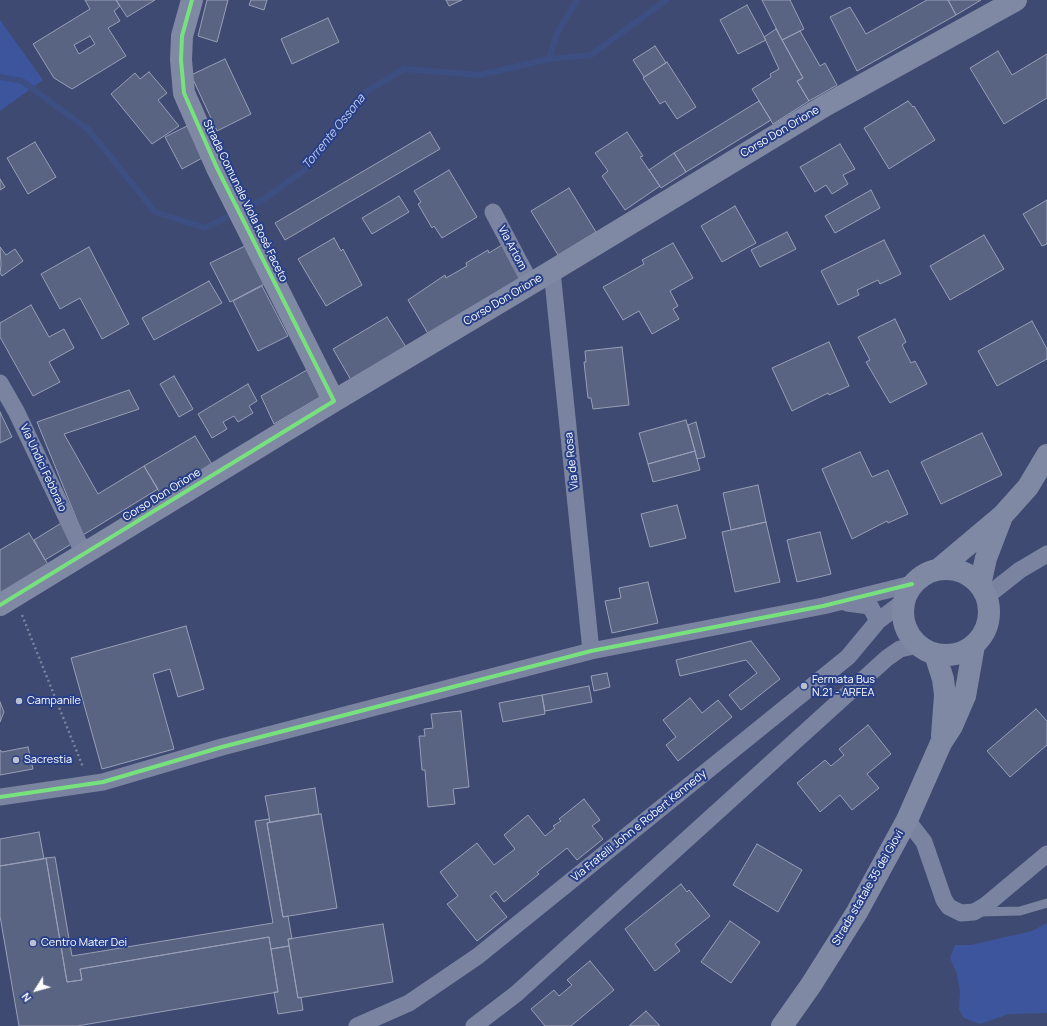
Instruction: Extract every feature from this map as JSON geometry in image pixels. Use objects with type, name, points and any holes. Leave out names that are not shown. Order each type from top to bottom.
[{"type":"street","name":"Strada Comunale Viola Rosè Faceto","points":[[192,0],[182,36],[181,60],[184,93],[212,158],[334,401]]},
{"type":"street","name":"Corso Don Orione","points":[[7,601],[334,401],[532,284],[826,105],[1013,1]]},
{"type":"street","name":"Via Artom","points":[[493,212],[532,284]]},
{"type":"street","name":"Via de Rosa","points":[[552,271],[591,652]]},
{"type":"street","name":"Via Undici Febbraio","points":[[0,383],[16,411],[84,554]]},
{"type":"street","points":[[927,650],[910,636],[905,626],[902,614],[907,593],[924,574],[939,568],[1002,516],[1028,487],[1047,455]]},
{"type":"street","points":[[983,591],[986,558],[1002,516]]},
{"type":"street","points":[[983,591],[1047,554]]},
{"type":"street","points":[[474,1026],[516,994],[887,658],[900,649],[927,650],[949,655],[962,652],[974,645],[983,635],[988,623],[989,609],[983,591],[968,574],[954,568],[939,568]]},
{"type":"street","points":[[0,797],[103,782],[222,747],[591,652],[841,602],[907,593]]},
{"type":"street","name":"Via Fratelli John e Robert Kennedy","points":[[357,1026],[409,1003],[478,956],[848,657],[878,621],[907,593]]},
{"type":"street","points":[[841,602],[870,606],[878,621]]},
{"type":"street","name":"Strada statale 35 dei Giovi","points":[[782,1026],[811,985],[857,912],[907,820],[941,743],[952,726],[965,696],[974,645]]},
{"type":"street","name":"Strada statale 35 dei Giovi","points":[[927,650],[945,695],[941,743]]},
{"type":"street","points":[[907,820],[924,842],[944,900],[950,907],[961,912],[974,912],[986,905],[1047,854]]},
{"type":"lane","points":[[974,912],[1020,911],[1047,903]]},
{"type":"path","points":[[7,601],[90,784]]},
{"type":"shaded area","points":[[0,20],[43,80],[0,111]]},
{"type":"shaded area","points":[[1047,923],[1047,1013],[1009,1014],[980,1024],[964,1018],[959,1009],[960,992],[957,974],[950,958],[955,945],[971,945],[1032,931]]},
{"type":"building","points":[[85,0],[116,0],[120,6],[114,11],[120,21],[108,28],[126,56],[72,89],[54,78],[33,44],[90,9]],"holes":[[[90,36],[95,44],[79,54],[74,45]]]},
{"type":"building","points":[[116,0],[155,0],[127,17]]},
{"type":"building","points":[[207,0],[228,0],[217,42],[198,36]]},
{"type":"building","points":[[251,0],[267,0],[264,10],[249,5]]},
{"type":"building","points":[[446,0],[462,0],[449,6]]},
{"type":"building","points":[[762,0],[790,0],[804,29],[782,40]]},
{"type":"building","points":[[927,0],[948,0],[956,15],[857,71],[830,17],[850,7],[866,34]]},
{"type":"building","points":[[948,0],[981,0],[956,15]]},
{"type":"building","points":[[747,5],[766,40],[738,54],[720,20]]},
{"type":"building","points":[[328,18],[339,42],[292,64],[281,39]]},
{"type":"building","points":[[776,29],[803,78],[797,81],[809,101],[773,124],[752,89],[771,77],[770,74],[779,69],[764,37]]},
{"type":"building","points":[[800,31],[820,66],[825,63],[837,85],[809,101],[797,81],[803,78],[782,40]]},
{"type":"building","points":[[655,46],[666,63],[644,77],[633,60]]},
{"type":"building","points":[[998,51],[1012,75],[1047,54],[1047,98],[1004,124],[970,68]]},
{"type":"building","points":[[225,59],[251,114],[217,131],[191,75]]},
{"type":"building","points":[[667,62],[696,107],[677,119],[665,101],[660,104],[643,78]]},
{"type":"building","points":[[149,72],[167,93],[158,100],[179,126],[152,144],[111,94],[135,73],[140,79]]},
{"type":"building","points":[[759,101],[771,120],[686,172],[674,153]]},
{"type":"building","points":[[908,101],[913,107],[914,106],[935,140],[889,169],[864,128]]},
{"type":"building","points":[[187,126],[204,157],[182,169],[165,137]]},
{"type":"building","points":[[430,132],[440,149],[285,240],[275,223]]},
{"type":"building","points":[[627,132],[643,156],[640,157],[660,186],[625,210],[602,176],[608,171],[595,153]]},
{"type":"building","points":[[35,142],[56,177],[28,194],[7,158]]},
{"type":"building","points":[[840,144],[855,169],[843,175],[848,184],[832,194],[826,185],[815,192],[800,167]]},
{"type":"building","points":[[674,153],[686,172],[661,188],[649,170]]},
{"type":"building","points":[[449,170],[477,217],[442,238],[434,226],[432,228],[418,204],[421,202],[414,191]]},
{"type":"building","points":[[0,179],[5,187],[0,190]]},
{"type":"building","points":[[569,188],[596,232],[558,255],[531,211]]},
{"type":"building","points":[[871,190],[880,208],[835,233],[825,216]]},
{"type":"building","points":[[399,196],[409,212],[372,234],[362,218]]},
{"type":"building","points":[[1047,200],[1047,244],[1042,246],[1023,214]]},
{"type":"building","points":[[735,206],[756,243],[722,262],[701,226]]},
{"type":"building","points":[[787,232],[796,249],[760,267],[751,250]]},
{"type":"building","points":[[984,235],[1004,269],[950,300],[930,266]]},
{"type":"building","points":[[334,238],[341,251],[343,249],[362,285],[326,306],[298,259]]},
{"type":"building","points":[[884,240],[901,274],[880,284],[878,280],[857,290],[859,295],[838,305],[821,271]]},
{"type":"building","points":[[673,243],[693,278],[670,291],[678,306],[673,309],[679,319],[652,334],[639,311],[623,320],[603,287],[644,264],[642,260]]},
{"type":"building","points":[[502,245],[523,280],[430,337],[408,300],[445,275],[446,278],[467,266],[466,263],[488,250],[489,253]]},
{"type":"building","points":[[245,246],[264,284],[230,302],[210,263]]},
{"type":"building","points":[[0,247],[6,255],[15,249],[23,261],[2,276],[0,273]]},
{"type":"building","points":[[89,247],[129,324],[102,339],[80,298],[60,309],[41,274]]},
{"type":"building","points":[[209,281],[222,303],[154,340],[142,318]]},
{"type":"building","points":[[262,286],[288,336],[258,351],[233,301]]},
{"type":"building","points":[[31,305],[49,337],[64,329],[74,348],[49,362],[60,382],[33,396],[0,337],[0,323]]},
{"type":"building","points":[[387,317],[406,347],[351,380],[333,349]]},
{"type":"building","points":[[895,319],[906,342],[902,345],[911,363],[915,361],[927,384],[890,403],[866,362],[870,360],[858,337]]},
{"type":"building","points":[[1032,321],[1047,349],[1047,359],[997,386],[978,351]]},
{"type":"building","points":[[829,342],[849,386],[829,395],[828,393],[792,411],[772,368]]},
{"type":"building","points":[[622,347],[629,405],[593,409],[591,398],[588,398],[584,362],[586,362],[585,351]]},
{"type":"building","points":[[307,370],[320,397],[274,424],[261,396]]},
{"type":"building","points":[[174,376],[193,409],[179,417],[160,384]]},
{"type":"building","points":[[248,384],[257,401],[249,406],[253,413],[238,422],[234,416],[223,422],[227,429],[212,438],[198,414]]},
{"type":"building","points":[[129,390],[139,409],[64,434],[98,494],[144,466],[158,489],[83,535],[37,422]]},
{"type":"building","points":[[0,412],[12,437],[0,443]]},
{"type":"building","points":[[686,420],[695,451],[648,464],[639,433]]},
{"type":"building","points":[[696,422],[705,457],[697,459],[688,425]]},
{"type":"building","points":[[982,433],[1002,475],[941,504],[921,462]]},
{"type":"building","points":[[195,436],[213,466],[162,497],[144,466]]},
{"type":"building","points":[[695,451],[700,470],[653,482],[648,464]]},
{"type":"building","points":[[860,452],[872,477],[888,470],[908,514],[888,523],[887,521],[852,539],[822,469]]},
{"type":"building","points":[[758,485],[766,522],[731,530],[723,493]]},
{"type":"building","points":[[677,505],[686,538],[650,547],[641,514]]},
{"type":"building","points":[[63,522],[73,543],[45,560],[34,540]]},
{"type":"building","points":[[766,522],[780,582],[735,592],[722,532]]},
{"type":"building","points":[[820,532],[831,574],[797,582],[787,540]]},
{"type":"building","points":[[29,533],[49,566],[0,594],[0,550]]},
{"type":"building","points":[[648,582],[658,623],[612,633],[605,601],[621,598],[619,588]]},
{"type":"building","points":[[186,626],[204,689],[178,697],[170,669],[153,674],[174,749],[102,769],[71,658]]},
{"type":"building","points":[[751,641],[780,679],[741,710],[729,695],[757,673],[746,660],[680,676],[676,660]]},
{"type":"building","points":[[607,673],[610,687],[594,691],[591,676]]},
{"type":"building","points":[[589,686],[592,702],[545,711],[542,695]]},
{"type":"building","points":[[542,695],[545,714],[503,722],[499,703]]},
{"type":"building","points":[[690,698],[702,713],[718,700],[732,717],[678,761],[666,745],[676,737],[663,720]]},
{"type":"building","points":[[0,702],[4,712],[0,722]]},
{"type":"building","points":[[1036,709],[1047,721],[1047,745],[1010,777],[987,751]]},
{"type":"building","points":[[461,711],[469,787],[453,789],[455,804],[428,807],[425,770],[422,770],[419,736],[425,736],[424,729],[433,728],[431,714]]},
{"type":"building","points":[[868,725],[891,754],[867,774],[879,788],[852,810],[840,795],[820,812],[797,783],[825,760],[831,766],[844,755],[839,749]]},
{"type":"building","name":"Sacrestia","points":[[28,747],[33,769],[0,775],[0,750],[2,752]]},
{"type":"building","points":[[315,788],[319,814],[270,822],[265,796]]},
{"type":"building","points":[[584,799],[600,820],[592,826],[603,839],[577,860],[567,848],[537,872],[539,874],[504,902],[496,891],[490,896],[507,917],[477,941],[447,904],[458,896],[440,872],[477,843],[494,865],[515,849],[504,835],[528,815],[545,836],[555,828],[553,826],[561,821],[559,819]]},
{"type":"building","points":[[321,814],[337,908],[283,917],[267,823]]},
{"type":"building","points":[[269,819],[270,822],[267,823],[283,917],[288,916],[292,939],[288,939],[289,946],[271,949],[269,937],[80,969],[82,980],[67,982],[46,858],[55,857],[72,956],[273,923],[255,821]]},
{"type":"building","points":[[39,832],[44,859],[0,866],[0,839]]},
{"type":"building","points":[[757,844],[802,870],[778,912],[733,885]]},
{"type":"building","name":"Centro Mater Dei","points":[[46,858],[67,982],[82,980],[80,969],[269,937],[278,992],[77,1026],[19,1026],[0,916],[0,866]]},
{"type":"building","points":[[681,884],[687,892],[689,890],[710,916],[675,944],[680,951],[655,971],[625,929]]},
{"type":"building","points":[[730,921],[760,942],[731,983],[701,962]]},
{"type":"building","points":[[383,924],[393,982],[298,998],[288,939]]},
{"type":"building","points":[[289,946],[298,998],[301,997],[303,1010],[278,1014],[274,992],[278,992],[271,949]]},
{"type":"building","points":[[590,961],[614,990],[571,1026],[545,1026],[531,1009],[554,990],[559,996],[572,985],[567,980]]},
{"type":"building","points":[[646,1011],[660,1026],[629,1026]]},
{"type":"waterway","points":[[549,59],[557,33],[577,0]]},
{"type":"waterway","name":"Torrente Ossona","points":[[0,77],[22,81],[89,130],[155,212],[205,228],[264,199],[305,170],[326,140],[367,91],[404,69],[480,75],[549,59],[591,55],[666,0]]},
{"type":"cycle path","points":[[0,605],[334,401],[217,168],[184,93],[181,60],[182,36],[192,0]]},
{"type":"cycle path","points":[[0,797],[103,782],[222,747],[591,651],[823,606],[912,584]]},
{"type":"place","name":"Fermata Bus N.21 - ARFEA","points":[[804,686]]},
{"type":"place","name":"Campanile","points":[[19,701]]},
{"type":"place","name":"Sacrestia","points":[[16,760]]},
{"type":"place","name":"Centro Mater Dei","points":[[33,943]]}]
